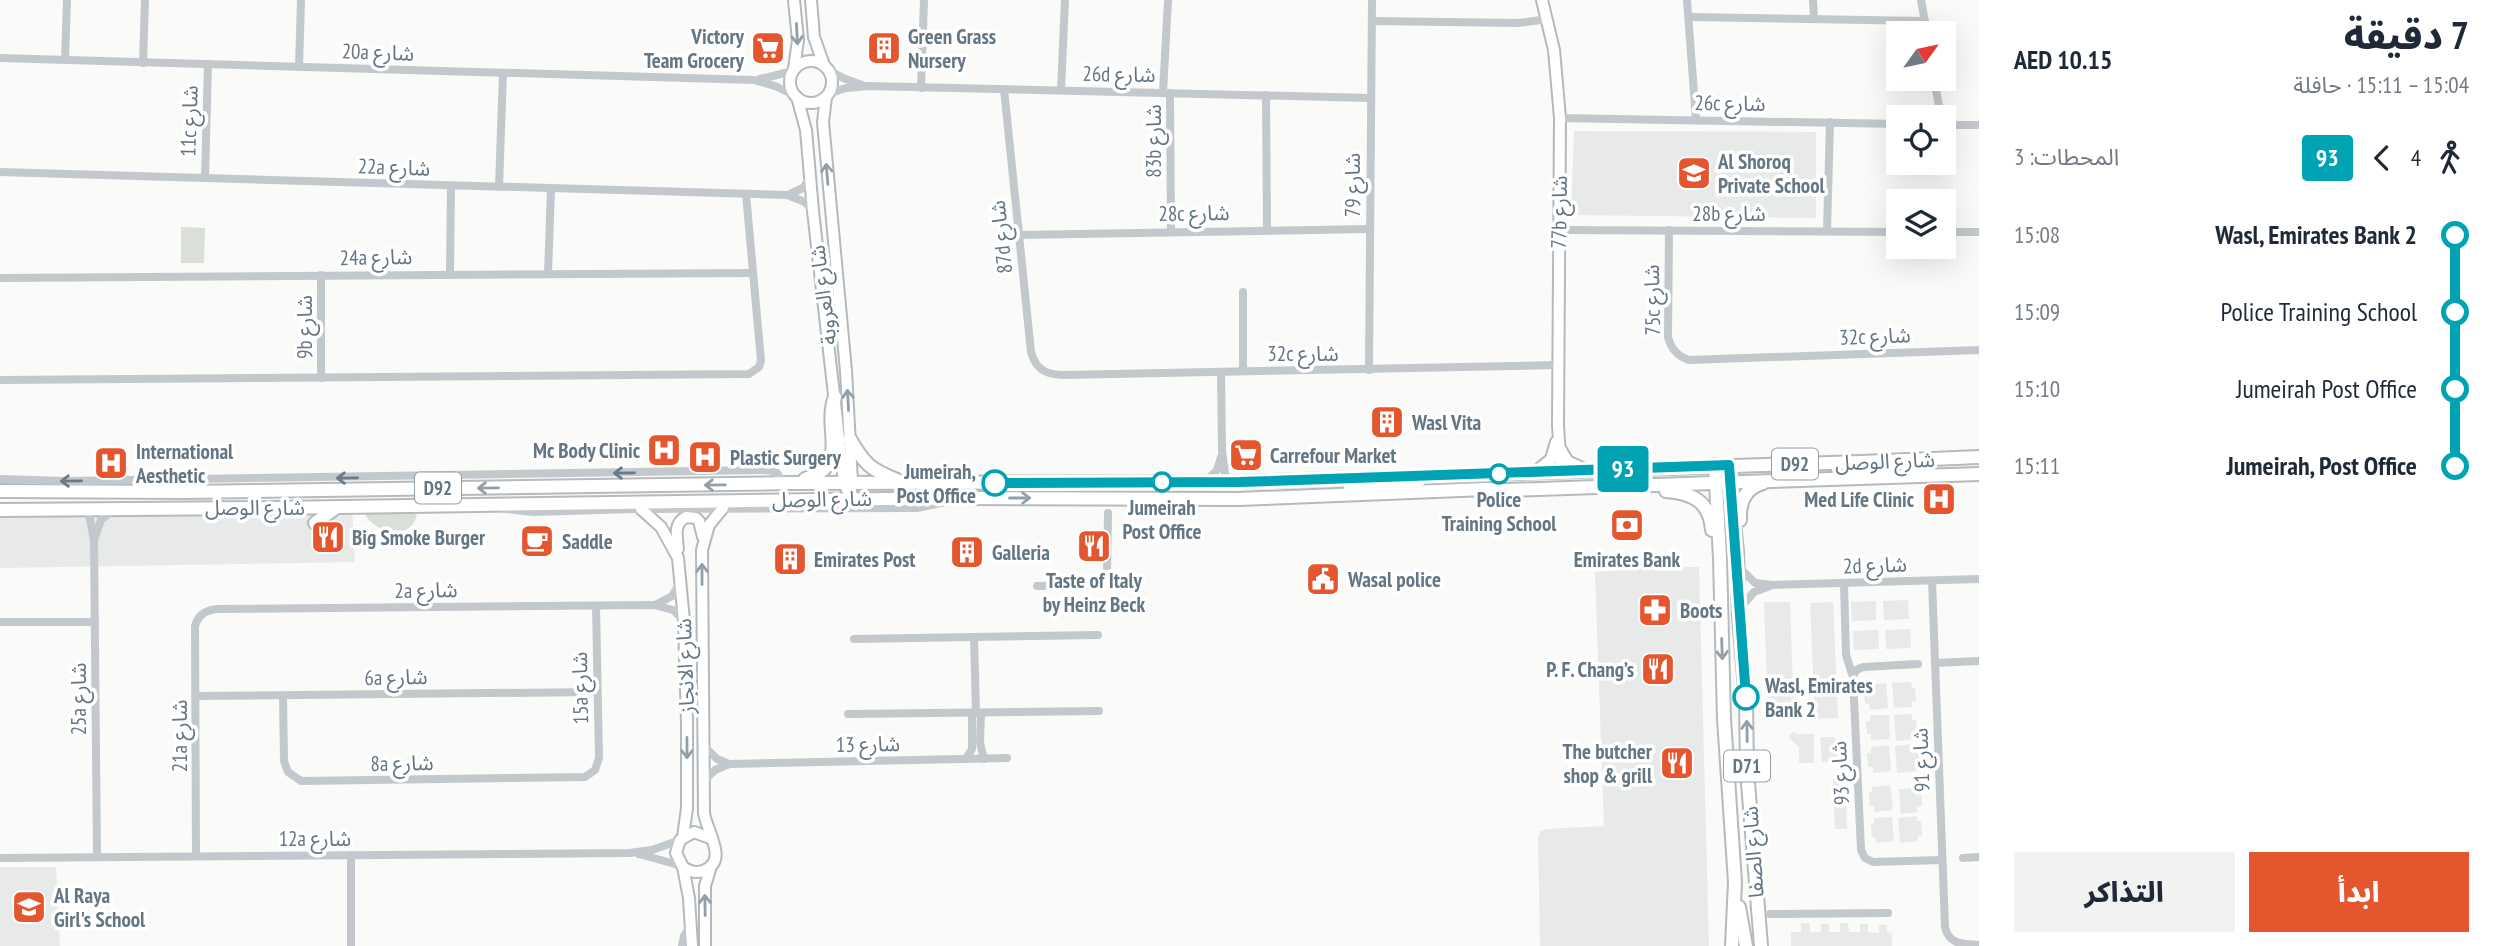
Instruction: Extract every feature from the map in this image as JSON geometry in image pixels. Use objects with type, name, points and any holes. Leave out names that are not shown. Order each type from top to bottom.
[{"type":"main road","points":[[787,483],[819,473],[832,457],[831,412],[835,397]]},
{"type":"main road","points":[[850,439],[868,466],[904,483]]},
{"type":"main road","points":[[1560,450],[1570,464],[1586,470]]},
{"type":"main road","name":"شارع الوصل","points":[[0,491],[185,492],[787,483],[849,491],[958,498],[1257,499],[1485,489],[1634,486],[1861,462],[1979,457]]},
{"type":"main road","name":"شارع الوصل","points":[[0,510],[485,505],[849,491],[904,483],[1205,482],[1715,466],[1726,477],[1773,480],[1979,474]]},
{"type":"main road","points":[[1257,499],[1265,489],[1404,484],[1418,482],[1432,474]]},
{"type":"main road","points":[[376,477],[385,489]]},
{"type":"main road","name":"شارع الصفا","points":[[1726,477],[1737,551],[1751,829],[1761,946]]},
{"type":"main road","name":"شارع الصفا","points":[[1726,477],[1720,558],[1724,719],[1735,882],[1732,944]]},
{"type":"main road","points":[[1737,551],[1743,498],[1752,488],[1773,480]]},
{"type":"main road","points":[[1048,498],[1060,493],[1075,492],[1218,491],[1224,488],[1226,481]]},
{"type":"main road","points":[[1634,486],[1686,493],[1697,498],[1710,517],[1714,549],[1720,558]]},
{"type":"main road","points":[[88,509],[98,500],[166,498],[185,492]]},
{"type":"main road","points":[[315,523],[337,506]]},
{"type":"main road","points":[[201,508],[211,518]]},
{"type":"main road","points":[[1735,882],[1746,946]]},
{"type":"street","points":[[65,60],[67,0]]},
{"type":"street","points":[[143,63],[145,0]]},
{"type":"street","points":[[299,66],[301,0]]},
{"type":"street","points":[[794,0],[798,40],[790,83],[796,96],[808,103],[827,95],[832,82],[814,37],[811,0]]},
{"type":"street","points":[[921,88],[924,0]]},
{"type":"street","points":[[1061,90],[1065,0]]},
{"type":"street","name":"83b شارع","points":[[1168,0],[1167,93],[1171,231]]},
{"type":"street","name":"شارع 79","points":[[1369,370],[1372,0]]},
{"type":"street","name":"77b شارع","points":[[1542,0],[1554,50],[1560,118],[1558,426],[1561,471]]},
{"type":"street","points":[[1687,0],[1696,120]]},
{"type":"street","points":[[1813,0],[1814,18]]},
{"type":"street","points":[[1689,18],[1925,21],[1921,0]]},
{"type":"street","points":[[1372,21],[1518,23],[1548,19]]},
{"type":"street","name":"20a شارع","points":[[0,58],[754,80],[796,96]]},
{"type":"street","points":[[793,70],[805,61],[818,62],[826,67]]},
{"type":"street","name":"11c شارع","points":[[205,178],[208,64]]},
{"type":"street","name":"26d شارع","points":[[826,67],[842,78],[868,86]]},
{"type":"street","name":"20a شارع","points":[[754,80],[793,70]]},
{"type":"street","points":[[499,187],[503,73]]},
{"type":"street","name":"26d شارع","points":[[827,95],[846,88],[868,86],[1370,98]]},
{"type":"street","name":"87d شارع","points":[[1004,89],[1031,352],[1037,366],[1049,374]]},
{"type":"street","name":"شارع العروبة","points":[[827,95],[822,122],[846,371],[850,439],[849,491]]},
{"type":"street","name":"شارع العروبة","points":[[796,96],[806,130],[835,397],[849,491]]},
{"type":"street","points":[[1266,96],[1267,230]]},
{"type":"street","name":"26c شارع","points":[[1560,118],[1886,124]]},
{"type":"street","points":[[1827,231],[1830,122]]},
{"type":"street","points":[[1956,125],[1979,125]]},
{"type":"street","name":"22a شارع","points":[[0,172],[787,195]]},
{"type":"street","points":[[787,195],[803,188],[810,180]]},
{"type":"street","points":[[450,274],[451,186]]},
{"type":"street","points":[[548,273],[551,189]]},
{"type":"street","points":[[0,380],[750,374],[761,361],[746,194]]},
{"type":"street","points":[[787,195],[805,201],[813,211]]},
{"type":"street","name":"28c شارع","points":[[1018,235],[1369,229]]},
{"type":"street","name":"28b شارع","points":[[1558,230],[1886,232]]},
{"type":"street","name":"75c شارع","points":[[1669,230],[1668,337],[1675,352],[1689,360]]},
{"type":"street","points":[[1956,232],[1979,232]]},
{"type":"street","name":"24a شارع","points":[[0,278],[752,273]]},
{"type":"street","name":"9b شارع","points":[[321,275],[321,378]]},
{"type":"street","points":[[1243,292],[1243,371]]},
{"type":"street","name":"32c شارع","points":[[1689,360],[1979,350]]},
{"type":"street","name":"32c شارع","points":[[1049,374],[1558,365]]},
{"type":"street","points":[[1221,372],[1226,481]]},
{"type":"street","name":"77b شارع","points":[[1534,473],[1553,456],[1558,426]]},
{"type":"street","points":[[1205,482],[1217,470],[1223,451]]},
{"type":"street","name":"شارع الوصل","points":[[0,478],[34,482],[770,470],[777,472],[787,483]]},
{"type":"street","points":[[485,505],[526,512],[917,508],[958,498]]},
{"type":"street","points":[[94,540],[101,520],[117,508]]},
{"type":"street","name":"شارع الانجاز","points":[[710,838],[704,813],[702,550],[709,525],[723,508]]},
{"type":"street","name":"25a شارع","points":[[88,509],[94,540],[97,857]]},
{"type":"street","name":"شارع الانجاز","points":[[641,509],[661,527],[678,558],[681,581],[687,808],[682,838]]},
{"type":"street","points":[[1037,586],[1095,585],[1103,581],[1107,573],[1108,513]]},
{"type":"street","points":[[678,558],[676,527],[686,517],[696,518],[702,525],[702,550]]},
{"type":"street","name":"2d شارع","points":[[1738,566],[1755,583],[1773,585],[1979,579]]},
{"type":"street","points":[[654,605],[669,599],[681,581]]},
{"type":"street","name":"شارع 91","points":[[1932,581],[1945,927],[1948,937],[1959,944],[1979,945]]},
{"type":"street","points":[[1844,584],[1846,655],[1853,677]]},
{"type":"street","points":[[1739,610],[1754,592],[1773,585]]},
{"type":"street","name":"2a شارع","points":[[200,616],[211,609],[654,605],[674,610],[684,621]]},
{"type":"street","name":"15a شارع","points":[[595,770],[599,758],[596,606]]},
{"type":"street","name":"21a شارع","points":[[197,856],[195,626],[200,616]]},
{"type":"street","points":[[0,622],[95,622]]},
{"type":"street","points":[[854,639],[1098,635]]},
{"type":"street","points":[[974,637],[976,713],[984,759]]},
{"type":"street","points":[[1935,663],[1979,661]]},
{"type":"street","points":[[1853,677],[1856,670],[1863,667],[1918,664]]},
{"type":"street","name":"شارع 93","points":[[1853,677],[1862,855],[1873,862],[1942,860]]},
{"type":"street","name":"6a شارع","points":[[196,696],[596,692]]},
{"type":"street","name":"8a شارع","points":[[283,696],[284,761],[288,772],[301,781],[579,778],[595,770]]},
{"type":"street","points":[[848,714],[1099,711]]},
{"type":"street","points":[[966,759],[972,749],[976,713]]},
{"type":"street","points":[[704,746],[718,759],[729,764]]},
{"type":"street","name":"شارع 13","points":[[729,764],[1007,758]]},
{"type":"street","points":[[704,781],[715,770],[729,764]]},
{"type":"street","points":[[692,946],[689,898],[676,853],[682,838],[694,832],[710,838],[716,851],[705,893],[705,946]]},
{"type":"street","name":"12a شارع","points":[[0,858],[629,853],[652,850],[682,838]]},
{"type":"street","name":"12a شارع","points":[[629,853],[660,859],[682,867]]},
{"type":"street","points":[[351,855],[351,946]]},
{"type":"street","points":[[1963,858],[1979,857]]},
{"type":"street","points":[[682,867],[694,872],[706,870],[712,865]]},
{"type":"street","points":[[1770,914],[1888,913]]},
{"type":"street","points":[[682,946],[684,936],[691,925]]},
{"type":"shaded area","name":"Al Shoroq Private School","points":[[1574,131],[1816,132],[1816,218],[1571,215]]},
{"type":"shaded area","points":[[181,227],[205,228],[204,263],[181,263]]},
{"type":"shaded area","points":[[352,506],[355,562],[0,568],[0,509]]},
{"type":"shaded area","points":[[364,513],[417,514],[408,529],[392,532],[376,526]]},
{"type":"shaded area","points":[[1699,567],[1709,946],[1540,946],[1538,837],[1541,831],[1604,826],[1595,572]]},
{"type":"shaded area","points":[[1908,600],[1909,619],[1884,620],[1883,601]]},
{"type":"shaded area","points":[[1876,601],[1876,620],[1852,621],[1851,602]]},
{"type":"shaded area","points":[[1764,602],[1790,602],[1794,717],[1768,718]]},
{"type":"shaded area","points":[[1833,602],[1838,718],[1815,719],[1810,603]]},
{"type":"shaded area","points":[[1910,629],[1911,648],[1886,649],[1885,630]]},
{"type":"shaded area","points":[[1878,630],[1879,649],[1854,650],[1853,631]]},
{"type":"shaded area","points":[[1911,682],[1912,688],[1915,688],[1916,701],[1912,701],[1912,707],[1894,708],[1892,683]]},
{"type":"shaded area","points":[[1886,683],[1888,708],[1870,710],[1869,704],[1865,704],[1864,691],[1868,690],[1867,685]]},
{"type":"shaded area","points":[[1912,714],[1912,720],[1916,720],[1917,733],[1914,734],[1914,739],[1896,741],[1894,715]]},
{"type":"shaded area","points":[[1870,715],[1889,715],[1890,739],[1871,740],[1871,734],[1867,734],[1866,721],[1870,721]]},
{"type":"shaded area","points":[[1794,731],[1798,734],[1814,734],[1814,763],[1799,763],[1799,747],[1788,737]]},
{"type":"shaded area","points":[[1820,737],[1835,737],[1840,761],[1822,762]]},
{"type":"shaded area","points":[[1914,744],[1915,751],[1919,751],[1920,765],[1916,766],[1917,771],[1897,773],[1895,746]]},
{"type":"shaded area","points":[[1889,745],[1891,771],[1873,773],[1873,767],[1868,767],[1867,753],[1871,753],[1871,747]]},
{"type":"shaded area","points":[[1833,779],[1845,779],[1847,829],[1835,829]]},
{"type":"shaded area","points":[[1890,785],[1893,810],[1874,812],[1874,806],[1870,806],[1869,792],[1872,792],[1872,787]]},
{"type":"shaded area","points":[[1916,788],[1917,793],[1921,793],[1922,806],[1917,807],[1918,812],[1901,814],[1899,789]]},
{"type":"shaded area","points":[[1917,816],[1917,821],[1921,821],[1922,836],[1918,836],[1918,841],[1900,843],[1898,818]]},
{"type":"shaded area","points":[[1892,817],[1894,841],[1876,843],[1875,837],[1872,837],[1871,824],[1874,823],[1874,818]]},
{"type":"shaded area","name":"Al Raya Girl's School","points":[[0,867],[56,867],[60,946],[0,946]]},
{"type":"shaded area","points":[[1801,923],[1810,923],[1810,932],[1821,932],[1821,924],[1829,924],[1829,932],[1840,932],[1840,923],[1848,923],[1849,932],[1860,932],[1860,924],[1868,924],[1868,932],[1879,933],[1879,925],[1887,925],[1887,932],[1892,933],[1892,946],[1791,946],[1791,932],[1801,932]]},
{"type":"bus line","name":"93","points":[[995,483],[1240,482],[1729,465],[1746,697]]},
{"type":"place","name":"Victory Team Grocery","points":[[768,48]]},
{"type":"place","name":"Green Grass Nursery","points":[[884,48]]},
{"type":"place","name":"Al Shoroq Private School","points":[[1694,173]]},
{"type":"place","name":"Wasl Vita","points":[[1387,422]]},
{"type":"place","name":"Mc Body Clinic","points":[[664,450]]},
{"type":"place","name":"Carrefour Market","points":[[1246,455]]},
{"type":"place","name":"Plastic Surgery","points":[[705,457]]},
{"type":"place","name":"International Aesthetic","points":[[111,463]]},
{"type":"place","name":"Police Training School","points":[[1499,474]]},
{"type":"place","name":"Jumeirah Post Office","points":[[1162,482]]},
{"type":"place","name":"Jumeirah, Post Office","points":[[995,483]]},
{"type":"place","name":"Med Life Clinic","points":[[1939,499]]},
{"type":"place","name":"Emirates Bank","points":[[1627,525]]},
{"type":"place","name":"Big Smoke Burger","points":[[328,537]]},
{"type":"place","name":"Saddle","points":[[537,541]]},
{"type":"place","name":"Taste of Italy by Heinz Beck","points":[[1094,546]]},
{"type":"place","name":"Galleria","points":[[967,552]]},
{"type":"place","name":"Emirates Post","points":[[790,559]]},
{"type":"place","name":"Wasal police","points":[[1323,579]]},
{"type":"place","name":"Boots","points":[[1655,610]]},
{"type":"place","name":"P. F. Chang’s","points":[[1658,669]]},
{"type":"place","name":"Wasl, Emirates Bank 2","points":[[1746,697]]},
{"type":"place","name":"The butcher shop & grill","points":[[1677,763]]},
{"type":"place","name":"Al Raya Girl's School","points":[[29,907]]}]
